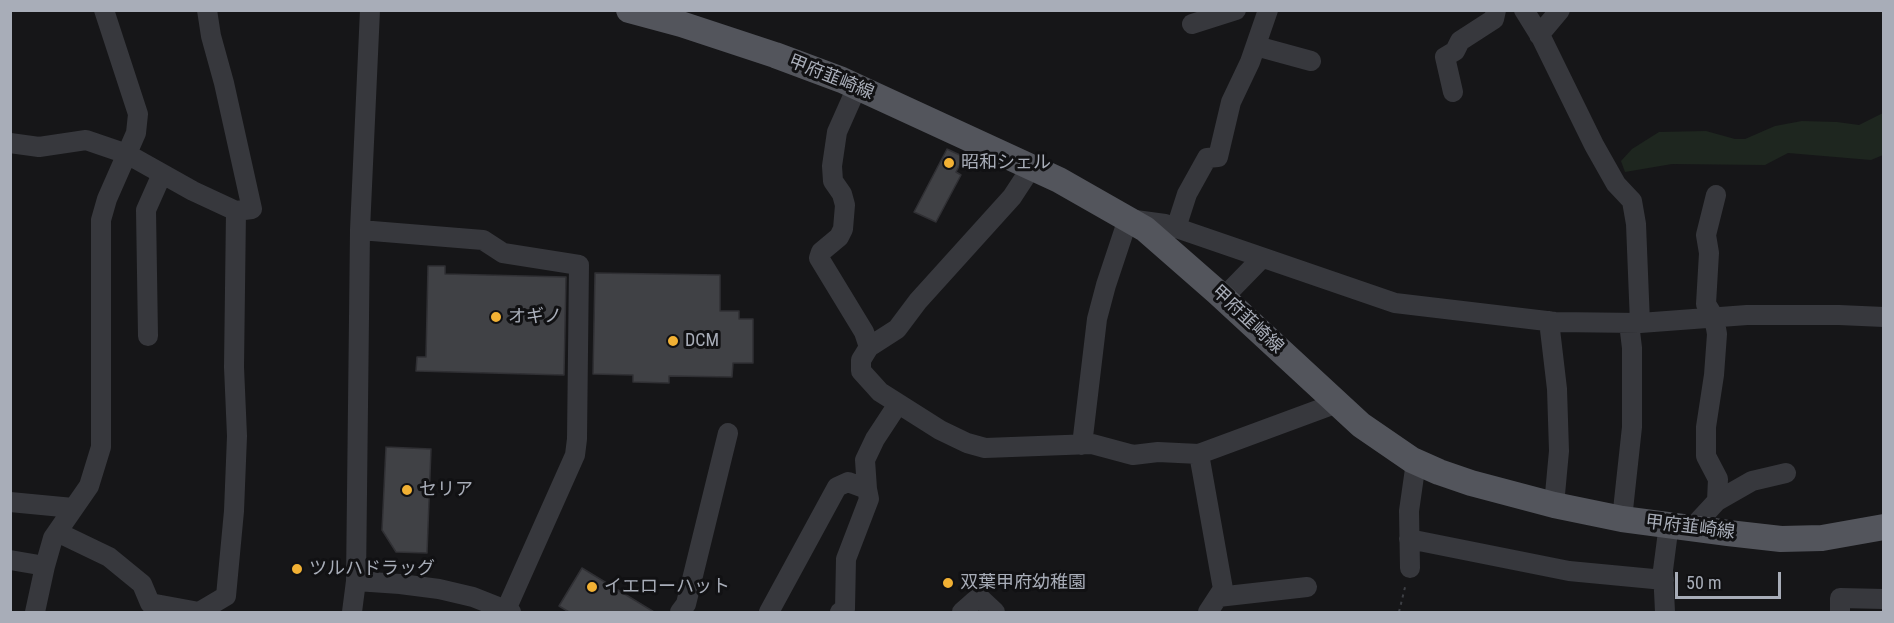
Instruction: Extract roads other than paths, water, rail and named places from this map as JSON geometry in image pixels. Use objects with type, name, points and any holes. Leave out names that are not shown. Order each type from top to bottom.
[{"type":"main road","name":"甲府韮崎線","points":[[629,10],[683,17],[857,87],[1059,180],[1128,219],[1167,247],[1361,425],[1416,462],[1471,483],[1554,505],[1622,519],[1781,538],[1822,538],[1884,527]]},
{"type":"street","points":[[35,612],[45,566],[57,532],[89,486],[101,447],[101,220],[107,200],[136,133],[138,114],[104,10]]},
{"type":"street","points":[[10,143],[39,147],[86,140],[127,154],[236,211],[252,209],[224,83],[210,36],[207,10]]},
{"type":"street","points":[[352,612],[356,581],[360,230],[370,10]]},
{"type":"street","points":[[1192,24],[1236,10]]},
{"type":"street","points":[[1176,228],[1187,194],[1207,158],[1218,157],[1231,102],[1256,46],[1268,10]]},
{"type":"street","points":[[1453,92],[1445,57],[1455,51],[1460,41],[1494,19],[1496,10]]},
{"type":"street","points":[[1524,10],[1599,154],[1616,184],[1632,201],[1636,224],[1632,427],[1622,519]]},
{"type":"street","points":[[1539,35],[1560,10]]},
{"type":"street","points":[[1256,46],[1311,61]]},
{"type":"street","points":[[857,87],[837,132],[832,166],[834,181],[842,194],[845,205],[843,229],[839,237],[821,252],[819,258],[864,332],[868,347]]},
{"type":"street","points":[[1031,168],[1012,197],[918,301],[897,329],[868,347],[861,360],[861,371],[880,392],[940,430],[967,443],[985,448],[1092,444],[1133,455],[1158,452],[1199,454],[1337,403]]},
{"type":"street","points":[[148,336],[146,210],[162,174]]},
{"type":"street","points":[[1716,195],[1706,235],[1709,253],[1706,304],[1714,317],[1717,334],[1706,428],[1706,456],[1718,479],[1717,501]]},
{"type":"street","points":[[57,532],[109,557],[142,584],[150,603],[199,612],[226,596],[234,511],[237,436],[234,367],[236,211]]},
{"type":"street","points":[[1082,445],[1097,319],[1128,219],[1165,224],[1395,303],[1549,321],[1635,322],[1747,315],[1884,317]]},
{"type":"street","points":[[356,581],[440,589],[473,597],[507,612],[575,455],[579,264],[503,253],[483,240],[360,230]]},
{"type":"street","points":[[1223,298],[1262,258]]},
{"type":"street","points":[[1549,321],[1557,389],[1559,451],[1554,505]]},
{"type":"street","points":[[840,612],[845,609],[846,559],[869,499],[865,460],[875,438],[898,404]]},
{"type":"street","points":[[680,612],[686,604],[728,433]]},
{"type":"street","points":[[1199,454],[1223,589],[1213,605]]},
{"type":"street","points":[[1410,568],[1409,511],[1416,462]]},
{"type":"street","points":[[1665,612],[1664,580],[1680,526],[1752,481],[1786,474]]},
{"type":"street","points":[[769,612],[837,487],[848,482],[867,489]]},
{"type":"street","points":[[10,502],[73,508]]},
{"type":"street","points":[[1409,538],[1569,571],[1664,580]]},
{"type":"street","points":[[10,560],[45,566]]},
{"type":"street","points":[[1213,605],[1307,587]]},
{"type":"street","points":[[962,612],[980,597],[995,612]]},
{"type":"street","points":[[1840,612],[1840,598],[1884,599]]},
{"type":"place","name":"昭和シェル","points":[[949,163]]},
{"type":"place","name":"オギノ","points":[[496,317]]},
{"type":"place","name":"DCM","points":[[673,341]]},
{"type":"place","name":"セリア","points":[[407,490]]},
{"type":"place","name":"ツルハドラッグ","points":[[297,569]]},
{"type":"place","name":"双葉甲府幼稚園","points":[[948,583]]},
{"type":"place","name":"イエローハット","points":[[592,587]]}]
